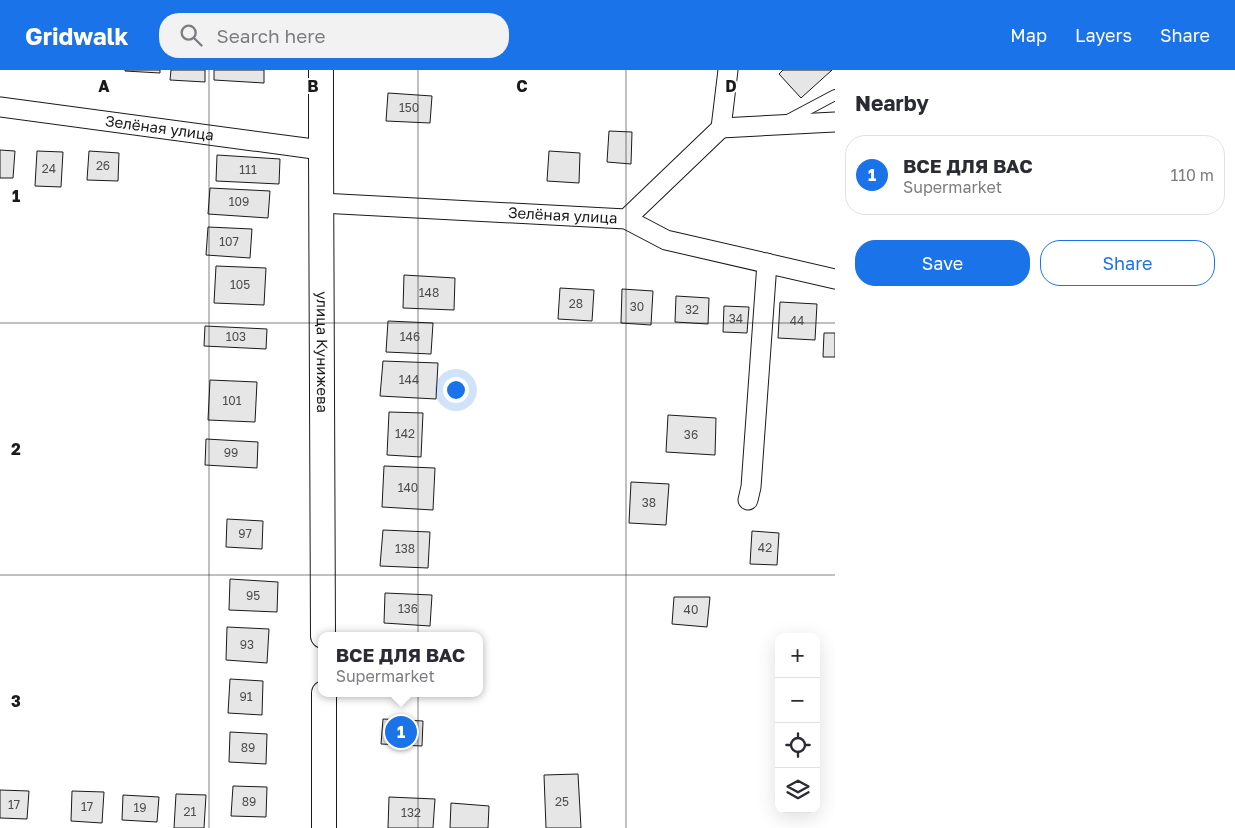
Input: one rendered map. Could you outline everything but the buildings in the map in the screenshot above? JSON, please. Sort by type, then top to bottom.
[{"type":"street","name":"улица Кунижева","points":[[321,70],[323,632]]},
{"type":"street","points":[[728,70],[721,128],[835,122]]},
{"type":"street","name":"Зелёная улица","points":[[0,107],[321,150]]},
{"type":"street","name":"Зелёная улица","points":[[626,219],[721,128]]},
{"type":"street","name":"Зелёная улица","points":[[321,203],[626,219],[666,240],[835,279]]},
{"type":"street","points":[[748,500],[751,487],[767,263]]},
{"type":"street","points":[[324,697],[324,828]]},
{"type":"lane","points":[[778,125],[835,95]]},
{"type":"place","name":"ВСЕ ДЛЯ ВАС","points":[[401,732]]}]
